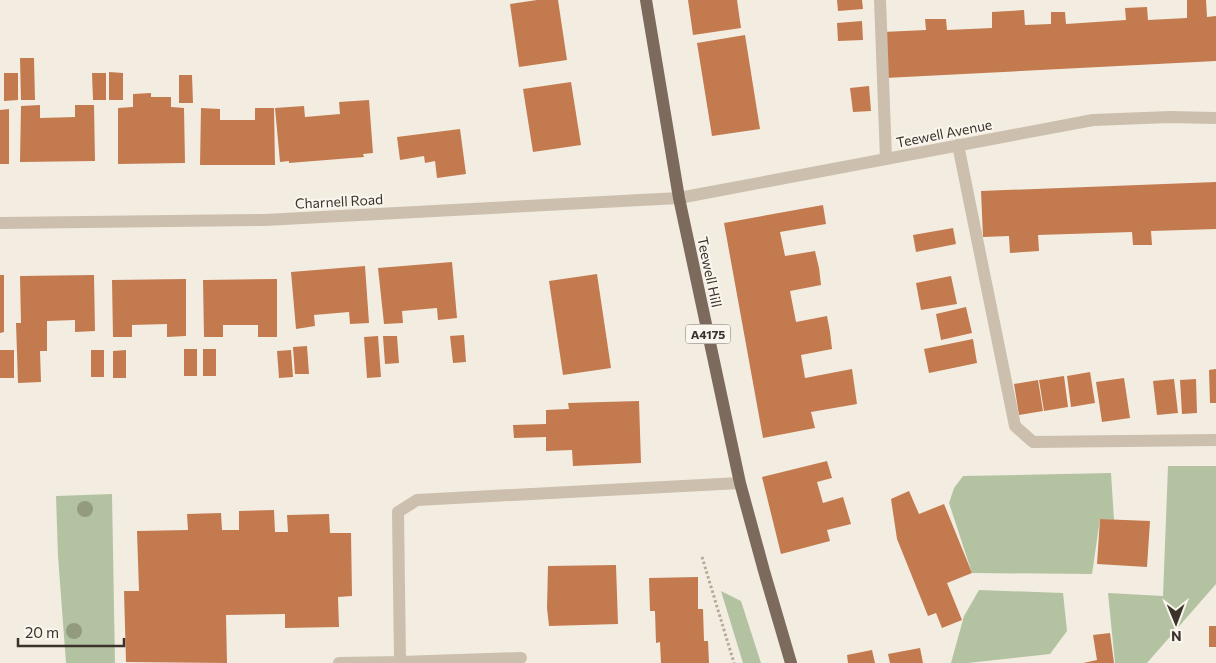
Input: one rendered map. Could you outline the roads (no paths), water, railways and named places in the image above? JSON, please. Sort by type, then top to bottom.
[{"type":"main road","name":"Teewell Hill","points":[[646,0],[679,198],[740,483],[791,663]]},
{"type":"street","points":[[880,0],[886,159]]},
{"type":"street","name":"Teewell Avenue","points":[[679,198],[1093,120],[1170,117],[1216,118]]},
{"type":"street","points":[[958,145],[1015,426],[1033,442],[1216,440]]},
{"type":"street","name":"Charnell Road","points":[[0,223],[265,220],[679,198]]},
{"type":"street","points":[[400,662],[398,512],[417,500],[740,483]]},
{"type":"street","points":[[339,663],[521,658]]}]
